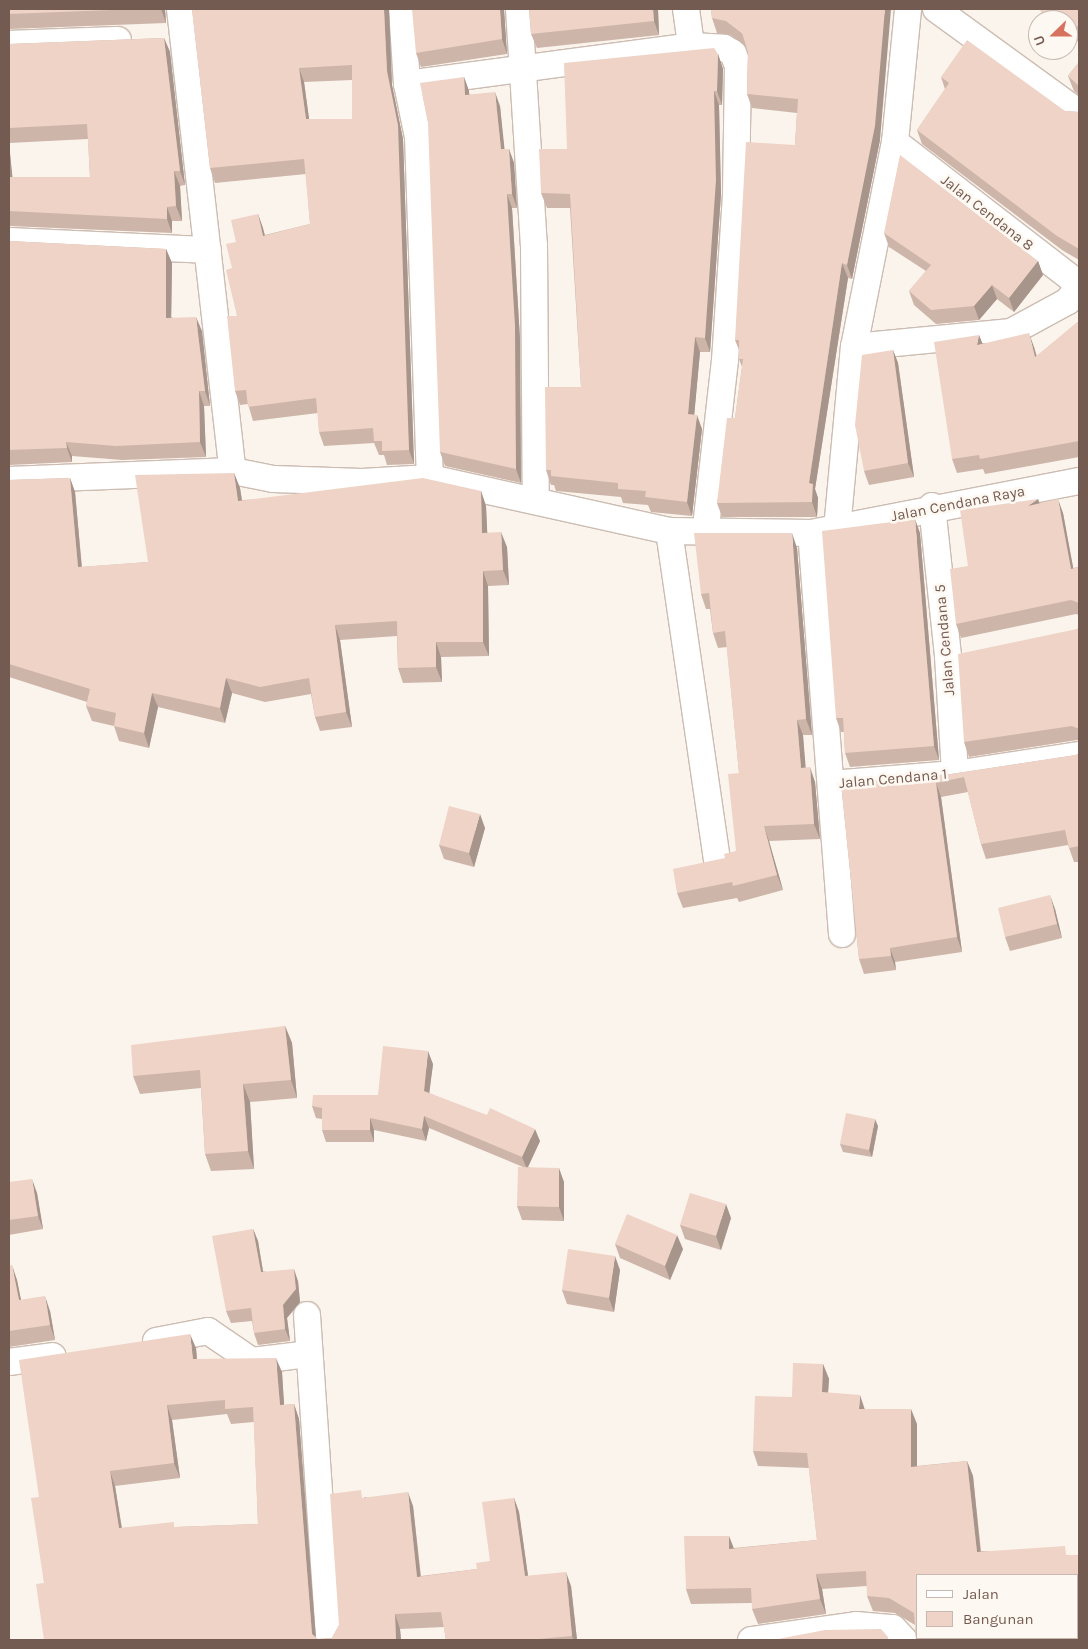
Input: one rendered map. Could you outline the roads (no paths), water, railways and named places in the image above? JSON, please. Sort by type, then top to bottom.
[{"type":"street","points":[[180,9],[162,38],[208,250],[233,471]]},
{"type":"street","points":[[402,9],[407,84],[418,137],[430,478]]},
{"type":"street","points":[[519,9],[526,70],[538,350],[536,501]]},
{"type":"street","points":[[686,9],[691,46]]},
{"type":"street","points":[[837,530],[854,347],[895,142],[908,9]]},
{"type":"street","points":[[936,9],[1079,112]]},
{"type":"street","points":[[9,44],[162,38]]},
{"type":"street","points":[[407,84],[526,70],[691,46],[724,48],[733,53],[738,66],[732,278],[705,535]]},
{"type":"street","name":"Jalan Cendana 8","points":[[895,142],[1076,295]]},
{"type":"street","points":[[9,241],[208,250]]},
{"type":"street","points":[[854,347],[1011,332],[1076,295]]},
{"type":"street","name":"Jalan Cendana Raya","points":[[9,480],[233,471],[312,480],[430,478],[669,531],[705,535],[811,533],[837,530],[932,506],[1079,481]]},
{"type":"street","name":"Jalan Cendana 5","points":[[932,506],[948,656],[955,774]]},
{"type":"street","points":[[669,531],[717,860]]},
{"type":"street","points":[[811,533],[842,934]]},
{"type":"street","points":[[948,656],[976,650]]},
{"type":"street","name":"Jalan Cendana 1","points":[[831,784],[955,774],[1079,754]]},
{"type":"street","points":[[307,1315],[308,1354],[329,1640]]},
{"type":"street","points":[[129,1346],[208,1331],[252,1361],[308,1354]]},
{"type":"street","points":[[9,1362],[83,1352]]},
{"type":"street","points":[[751,1640],[856,1625],[893,1628],[904,1640]]}]
